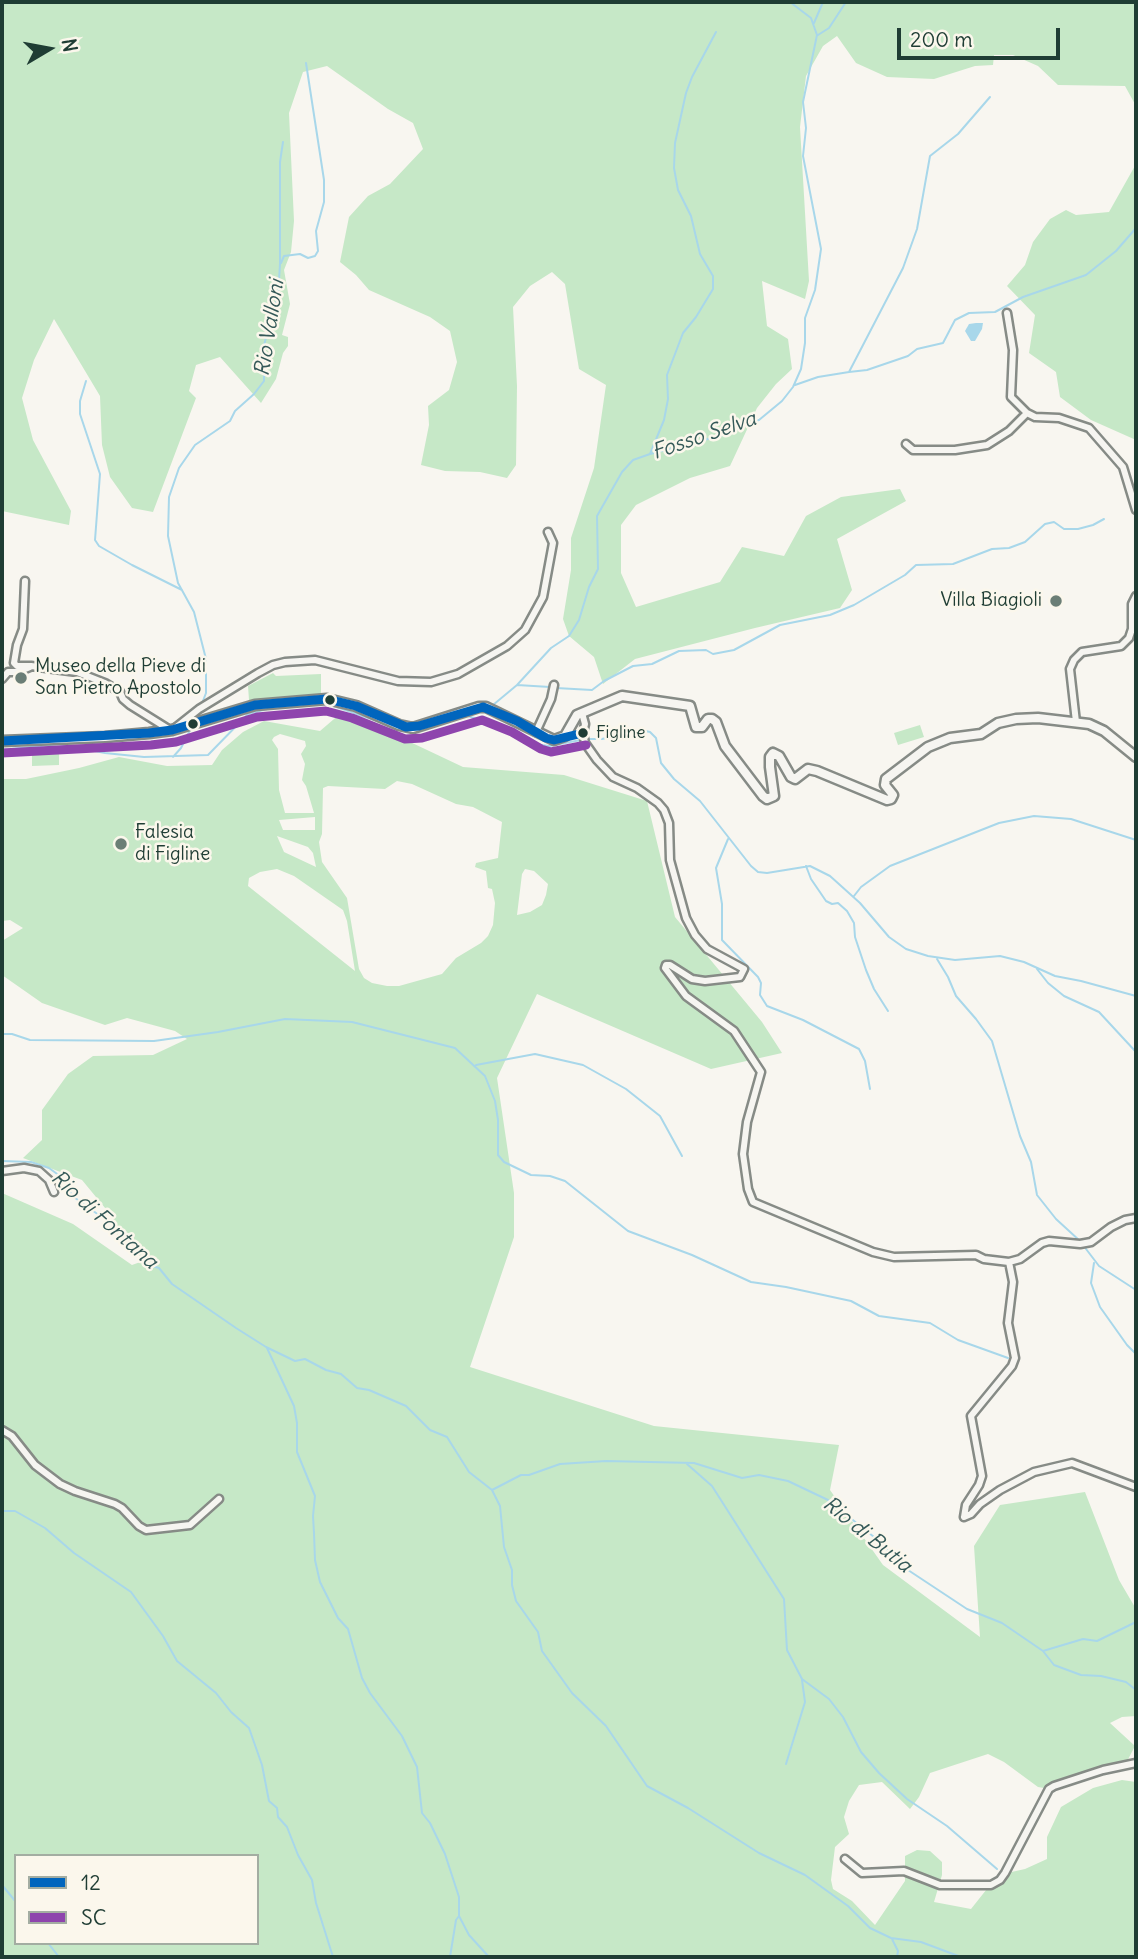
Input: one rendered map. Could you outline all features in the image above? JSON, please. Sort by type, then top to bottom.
[{"type":"street","points":[[1007,313],[1013,350],[1011,397],[1035,417],[1068,420],[1089,428],[1123,467],[1136,510]]},
{"type":"street","points":[[906,444],[913,450],[954,450],[987,445],[1009,431],[1027,413]]},
{"type":"street","points":[[171,730],[202,707],[273,665],[302,660],[342,666],[398,681],[431,682],[458,674],[507,646],[526,630],[543,597],[553,543],[548,532]]},
{"type":"street","points":[[25,581],[23,629],[14,663],[18,666],[77,672],[105,683],[120,692],[130,705],[171,730]]},
{"type":"street","points":[[1076,722],[1070,669],[1074,660],[1082,652],[1121,646],[1129,639],[1134,630],[1132,604],[1136,596]]},
{"type":"street","points":[[2,679],[8,672],[18,672],[31,666]]},
{"type":"street","points":[[536,732],[553,692]]},
{"type":"street","points":[[565,736],[576,716],[622,696],[690,706],[696,727],[702,727],[708,719],[716,722],[725,746],[767,799],[774,796],[770,767],[773,753],[779,756],[794,779],[808,769],[817,771],[887,800],[893,795],[885,785],[886,779],[939,741],[981,734],[1007,720],[1038,718],[1097,727],[1136,757]]},
{"type":"street","points":[[2,741],[105,737],[171,730],[255,705],[327,699],[355,706],[399,725],[413,728],[486,707],[554,740],[565,736],[583,737]]},
{"type":"street","points":[[582,713],[585,724],[583,737],[613,777],[637,788],[658,803],[663,810],[669,823],[670,860],[686,918],[695,936],[707,949],[744,969],[740,977],[705,981],[692,979],[670,965],[665,968],[686,996],[734,1031],[761,1072],[747,1122],[743,1154],[748,1189],[753,1202],[873,1252],[894,1257],[976,1255],[984,1259],[1009,1262],[1020,1259],[1049,1241],[1087,1244],[1125,1220],[1136,1218]]},
{"type":"street","points":[[2,1171],[24,1168],[39,1171],[49,1180],[54,1192]]},
{"type":"street","points":[[1009,1262],[1013,1282],[1008,1323],[1015,1358],[1012,1366],[971,1416],[982,1476],[964,1517],[1000,1490],[1034,1472],[1072,1463],[1136,1487]]},
{"type":"street","points":[[2,1430],[12,1436],[35,1465],[60,1484],[75,1492],[115,1504],[146,1530],[190,1525],[219,1499]]},
{"type":"street","points":[[845,1859],[862,1873],[904,1871],[940,1885],[990,1885],[1000,1880],[1005,1873],[1049,1789],[1103,1770],[1136,1763]]},
{"type":"green space","points":[[2,2],[1136,2],[1136,106],[1125,86],[1058,85],[1038,66],[1013,55],[994,55],[993,65],[975,66],[934,79],[887,77],[856,63],[837,36],[823,46],[806,76],[800,127],[809,281],[805,299],[762,281],[767,326],[788,339],[792,369],[757,408],[730,466],[690,478],[636,505],[621,525],[621,573],[636,607],[720,582],[742,547],[784,556],[806,516],[841,497],[900,489],[906,501],[837,539],[852,590],[840,608],[635,659],[603,684],[594,657],[569,636],[563,619],[571,570],[571,538],[594,468],[606,385],[579,369],[565,284],[552,272],[530,286],[513,307],[517,386],[516,465],[507,478],[480,472],[445,471],[421,465],[429,425],[428,406],[449,390],[457,362],[450,331],[430,317],[369,290],[340,262],[349,217],[368,196],[390,184],[423,149],[413,123],[388,109],[327,66],[303,72],[289,113],[294,221],[291,252],[284,270],[290,304],[282,335],[288,337],[288,346],[283,353],[276,379],[261,403],[220,357],[196,365],[189,391],[196,398],[153,512],[132,508],[110,477],[102,445],[100,396],[54,319],[34,360],[22,398],[33,440],[71,511],[69,525],[2,511]]},
{"type":"green space","points":[[1136,164],[1136,440],[1091,420],[1060,397],[1056,372],[1029,353],[1035,315],[1007,286],[1025,265],[1033,242],[1050,219],[1066,210],[1076,215],[1109,212]]},
{"type":"green space","points":[[273,673],[276,676],[321,674],[321,697],[258,702],[257,699],[253,702],[249,700],[248,686]]},
{"type":"green space","points":[[341,713],[463,767],[564,775],[647,801],[675,917],[762,1022],[782,1053],[711,1069],[537,994],[497,1078],[514,1193],[514,1237],[470,1367],[654,1426],[839,1445],[830,1490],[883,1565],[980,1637],[974,1546],[1000,1505],[1085,1492],[1119,1580],[1136,1609],[1136,1716],[1122,1717],[1110,1723],[1135,1746],[1123,1769],[1056,1790],[1038,1787],[1004,1762],[988,1754],[930,1773],[910,1809],[882,1782],[859,1785],[849,1801],[844,1817],[849,1834],[835,1847],[831,1880],[833,1889],[852,1901],[875,1925],[905,1881],[905,1856],[917,1850],[930,1851],[942,1862],[942,1875],[934,1902],[971,1909],[998,1875],[1025,1869],[1047,1859],[1047,1837],[1061,1807],[1093,1788],[1122,1780],[1136,1782],[1136,1957],[2,1957],[2,1193],[73,1224],[132,1265],[143,1261],[133,1246],[118,1238],[110,1214],[82,1180],[23,1158],[42,1140],[42,1110],[68,1074],[93,1056],[153,1055],[187,1039],[175,1031],[127,1018],[105,1025],[42,1003],[2,975],[2,941],[23,928],[10,920],[2,921],[2,779],[26,779],[119,757],[167,766],[212,765],[222,750],[243,732],[264,721],[320,731]],"holes":[[[280,734],[305,741],[306,746],[301,754],[305,764],[302,780],[314,813],[285,813],[279,790],[278,749],[272,740]],[[397,781],[412,784],[456,804],[473,807],[502,822],[498,858],[476,863],[475,867],[486,871],[488,888],[492,889],[495,903],[493,925],[488,936],[456,958],[442,974],[399,986],[372,983],[364,978],[359,969],[347,898],[322,862],[319,842],[322,834],[323,788],[385,789]],[[315,817],[315,830],[283,830],[279,820]],[[277,836],[308,847],[313,853],[316,867],[284,852]],[[277,869],[294,876],[343,910],[355,971],[248,886],[249,878],[260,872]],[[525,869],[534,871],[548,884],[542,905],[517,915]]]},
{"type":"green space","points":[[920,725],[924,737],[898,745],[894,733]]},
{"type":"green space","points":[[59,752],[59,765],[32,766],[32,753]]},
{"type":"water","points":[[983,323],[975,341],[971,341],[965,331],[969,324]]},
{"type":"waterway","name":"Fosso Selva","points":[[493,705],[517,685],[551,648],[569,636],[579,620],[589,587],[598,569],[597,516],[622,472],[633,460],[723,435],[759,420],[782,401],[793,387],[801,369],[805,318],[815,290],[821,249],[803,156],[806,128],[803,102],[817,35],[811,18],[790,2]]},
{"type":"waterway","points":[[814,23],[823,2]]},
{"type":"waterway","points":[[818,35],[829,28],[846,2]]},
{"type":"waterway","points":[[650,454],[664,420],[668,399],[667,375],[683,333],[713,289],[713,276],[700,254],[691,216],[678,190],[674,168],[675,143],[686,93],[716,32]]},
{"type":"waterway","points":[[281,263],[284,256],[300,254],[308,258],[315,256],[318,251],[316,231],[324,202],[324,180],[306,63]]},
{"type":"waterway","name":"Fosso Selva","points":[[795,385],[818,377],[849,372],[903,268],[917,229],[930,156],[958,134],[990,97]]},
{"type":"waterway","name":"Rio Valloni","points":[[201,706],[206,693],[206,659],[194,612],[178,583],[168,536],[169,497],[179,468],[195,445],[230,421],[235,411],[264,381],[264,345],[278,296],[280,162],[283,142]]},
{"type":"waterway","name":"Fosso Selva","points":[[849,372],[867,370],[908,356],[917,349],[943,343],[955,320],[969,313],[995,312],[1023,297],[1086,275],[1116,251],[1136,228]]},
{"type":"waterway","points":[[86,381],[80,401],[80,414],[100,474],[95,540],[99,546],[132,565],[182,590]]},
{"type":"waterway","points":[[556,688],[592,690],[633,666],[652,664],[679,651],[706,650],[713,654],[734,650],[780,625],[830,615],[854,605],[905,575],[916,565],[953,564],[992,549],[1009,548],[1025,542],[1045,524],[1054,522],[1064,529],[1078,529],[1104,519]]},
{"type":"waterway","points":[[1136,614],[1136,619]]},
{"type":"waterway","points":[[517,685],[550,687]]},
{"type":"waterway","points":[[325,703],[406,731]]},
{"type":"waterway","points":[[2,750],[59,744],[144,757],[208,755],[248,714],[271,708]]},
{"type":"waterway","name":"Fosso Selva","points":[[467,715],[482,711]]},
{"type":"waterway","points":[[465,715],[523,735],[535,744],[549,746],[581,740]]},
{"type":"waterway","name":"Rio Valloni","points":[[173,757],[181,748],[192,726]]},
{"type":"waterway","points":[[415,731],[430,727]]},
{"type":"waterway","points":[[587,739],[602,739],[641,730],[650,732],[656,738],[661,763],[674,779],[700,801],[758,872],[810,866],[830,876],[860,903],[889,937],[906,949],[955,960],[1000,956],[1024,962],[1055,976],[1136,996]]},
{"type":"waterway","points":[[854,896],[861,887],[890,866],[999,823],[1034,816],[1071,819],[1136,840]]},
{"type":"waterway","points":[[728,839],[716,868],[722,904],[722,940],[758,977],[761,983],[760,995],[767,1006],[803,1020],[859,1049],[865,1061],[870,1089]]},
{"type":"waterway","points":[[806,866],[811,879],[826,901],[838,903],[854,923],[855,937],[866,970],[888,1011]]},
{"type":"waterway","points":[[937,959],[956,996],[992,1041],[1020,1136],[1031,1162],[1037,1195],[1056,1219],[1080,1241]]},
{"type":"waterway","points":[[1037,969],[1048,983],[1064,996],[1099,1012],[1136,1052]]},
{"type":"waterway","points":[[2,1034],[30,1040],[154,1041],[285,1019],[352,1022],[455,1048],[485,1076],[495,1101],[498,1155],[504,1162],[531,1175],[550,1176],[565,1181],[628,1231],[692,1255],[751,1282],[851,1301],[879,1316],[930,1323],[958,1340],[1008,1358]]},
{"type":"waterway","points":[[476,1065],[535,1054],[583,1065],[626,1089],[660,1116],[682,1156]]},
{"type":"waterway","name":"Rio di Fontana","points":[[2,1161],[31,1162],[49,1168],[68,1182],[71,1195],[128,1236],[152,1266],[159,1268],[172,1284],[266,1347],[295,1361],[305,1359],[341,1374],[357,1388],[369,1390],[406,1406],[430,1430],[447,1437],[469,1472],[492,1490],[500,1506],[504,1547],[512,1570],[516,1601],[538,1632],[542,1651],[572,1693],[606,1726],[647,1786],[688,1808],[759,1853],[805,1875],[848,1906],[870,1928],[891,1938],[921,1942],[961,1957]]},
{"type":"waterway","points":[[1083,1245],[1099,1266],[1136,1290]]},
{"type":"waterway","points":[[1094,1263],[1091,1283],[1100,1307],[1136,1354]]},
{"type":"waterway","points":[[267,1348],[294,1406],[297,1452],[315,1496],[315,1560],[320,1582],[338,1618],[348,1629],[362,1678],[402,1736],[417,1767],[422,1813],[445,1854],[459,1897],[459,1916],[450,1957]]},
{"type":"waterway","name":"Rio di Butia","points":[[492,1490],[521,1475],[529,1475],[560,1464],[606,1461],[694,1463],[742,1478],[759,1475],[788,1481],[828,1500],[874,1537],[908,1570],[967,1609],[1002,1623],[1043,1651],[1054,1665],[1081,1675],[1126,1682],[1136,1690]]},
{"type":"waterway","points":[[687,1464],[712,1486],[784,1599],[787,1650],[802,1679],[829,1699],[843,1717],[861,1752],[879,1773],[907,1799],[947,1826],[997,1869]]},
{"type":"waterway","points":[[2,1511],[15,1511],[45,1528],[74,1553],[131,1592],[163,1636],[177,1661],[216,1693],[231,1712],[249,1728],[262,1765],[269,1801],[277,1808],[278,1817],[287,1827],[312,1880],[316,1903],[333,1957]]},
{"type":"waterway","points":[[1043,1651],[1083,1639],[1097,1641],[1136,1622]]},
{"type":"waterway","points":[[786,1764],[805,1702],[802,1680]]},
{"type":"waterway","points":[[2,1885],[14,1900]]},
{"type":"waterway","points":[[459,1916],[469,1935],[489,1957]]},
{"type":"waterway","points":[[892,1939],[898,1951],[897,1957]]},
{"type":"waterway","points":[[50,1945],[59,1957]]},
{"type":"transit line","name":"12","points":[[2,741],[149,733],[172,730],[255,705],[327,699],[356,706],[406,727],[419,726],[483,707],[517,721],[546,738],[554,740],[583,733]]},
{"type":"transit line","name":"SC","points":[[2,753],[176,742],[257,717],[326,711],[405,739],[422,738],[482,720],[551,752],[586,745]]},
{"type":"place","name":"Villa Biagioli","points":[[1056,601]]},
{"type":"place","name":"Museo della Pieve di San Pietro Apostolo","points":[[21,678]]},
{"type":"place","name":"Figline","points":[[583,733]]},
{"type":"place","name":"Falesia di Figline","points":[[121,844]]}]
